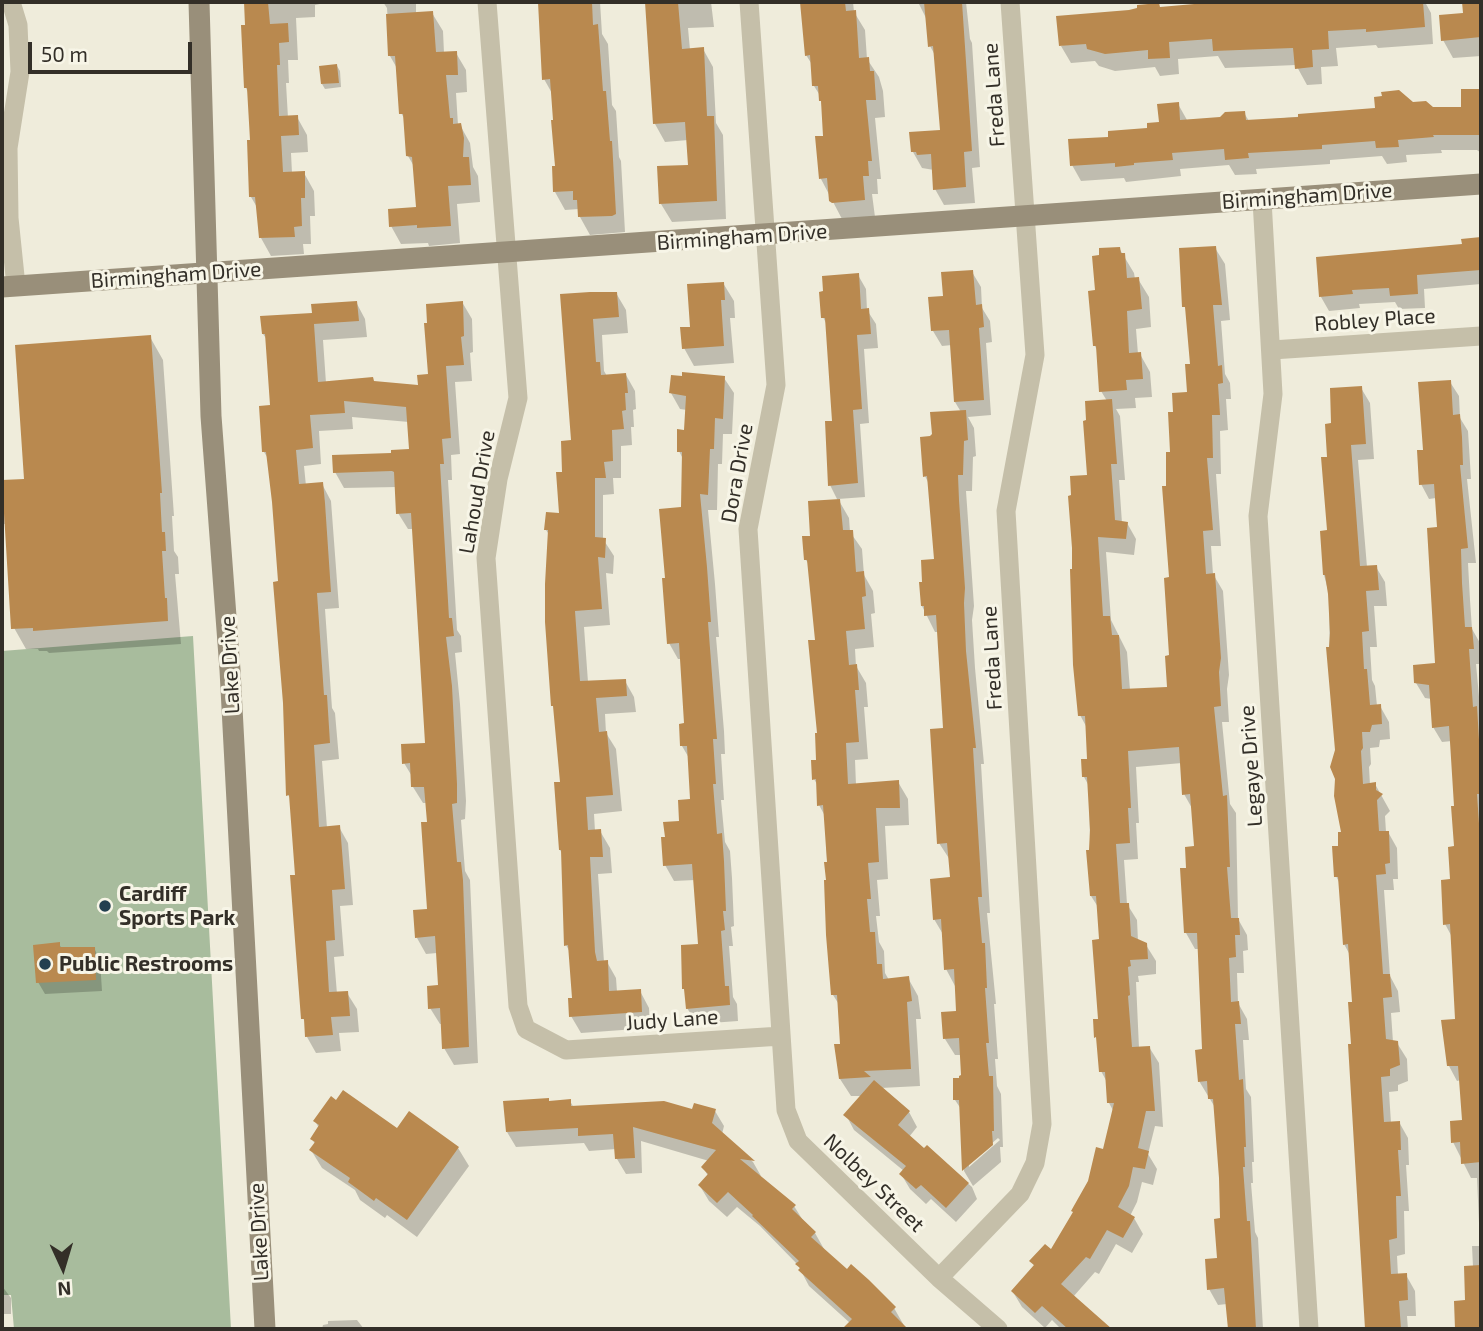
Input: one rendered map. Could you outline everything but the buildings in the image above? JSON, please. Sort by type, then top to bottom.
[{"type":"main road","name":"Lake Drive","points":[[199,2],[211,416],[231,682],[265,1329]]},
{"type":"main road","name":"Birmingham Drive","points":[[9,287],[1481,184]]},
{"type":"street","points":[[9,287],[8,148],[20,72],[18,25],[11,2]]},
{"type":"street","name":"Lahoud Drive","points":[[487,2],[518,398],[498,479],[486,558],[518,1006],[526,1029],[566,1050]]},
{"type":"street","name":"Dora Drive","points":[[749,2],[776,384],[748,529],[781,1036]]},
{"type":"street","name":"Freda Lane","points":[[939,1278],[1020,1194],[1035,1163],[1041,1124],[1006,511],[1035,355],[1010,2]]},
{"type":"street","name":"Legaye Drive","points":[[1262,200],[1273,394],[1258,516],[1309,1329]]},
{"type":"street","name":"Robley Place","points":[[1272,350],[1481,336]]},
{"type":"street","name":"Nolbey Street","points":[[781,1036],[786,1110],[798,1141],[939,1278],[998,1329]]},
{"type":"street","name":"Judy Lane","points":[[566,1050],[781,1036]]},
{"type":"green space","name":"Cardiff Sports Park","points":[[193,636],[231,1329],[14,1329],[11,1295],[2,1295],[2,651]]},
{"type":"place","name":"Cardiff Sports Park","points":[[105,906]]},
{"type":"place","name":"Public Restrooms","points":[[45,964]]}]
